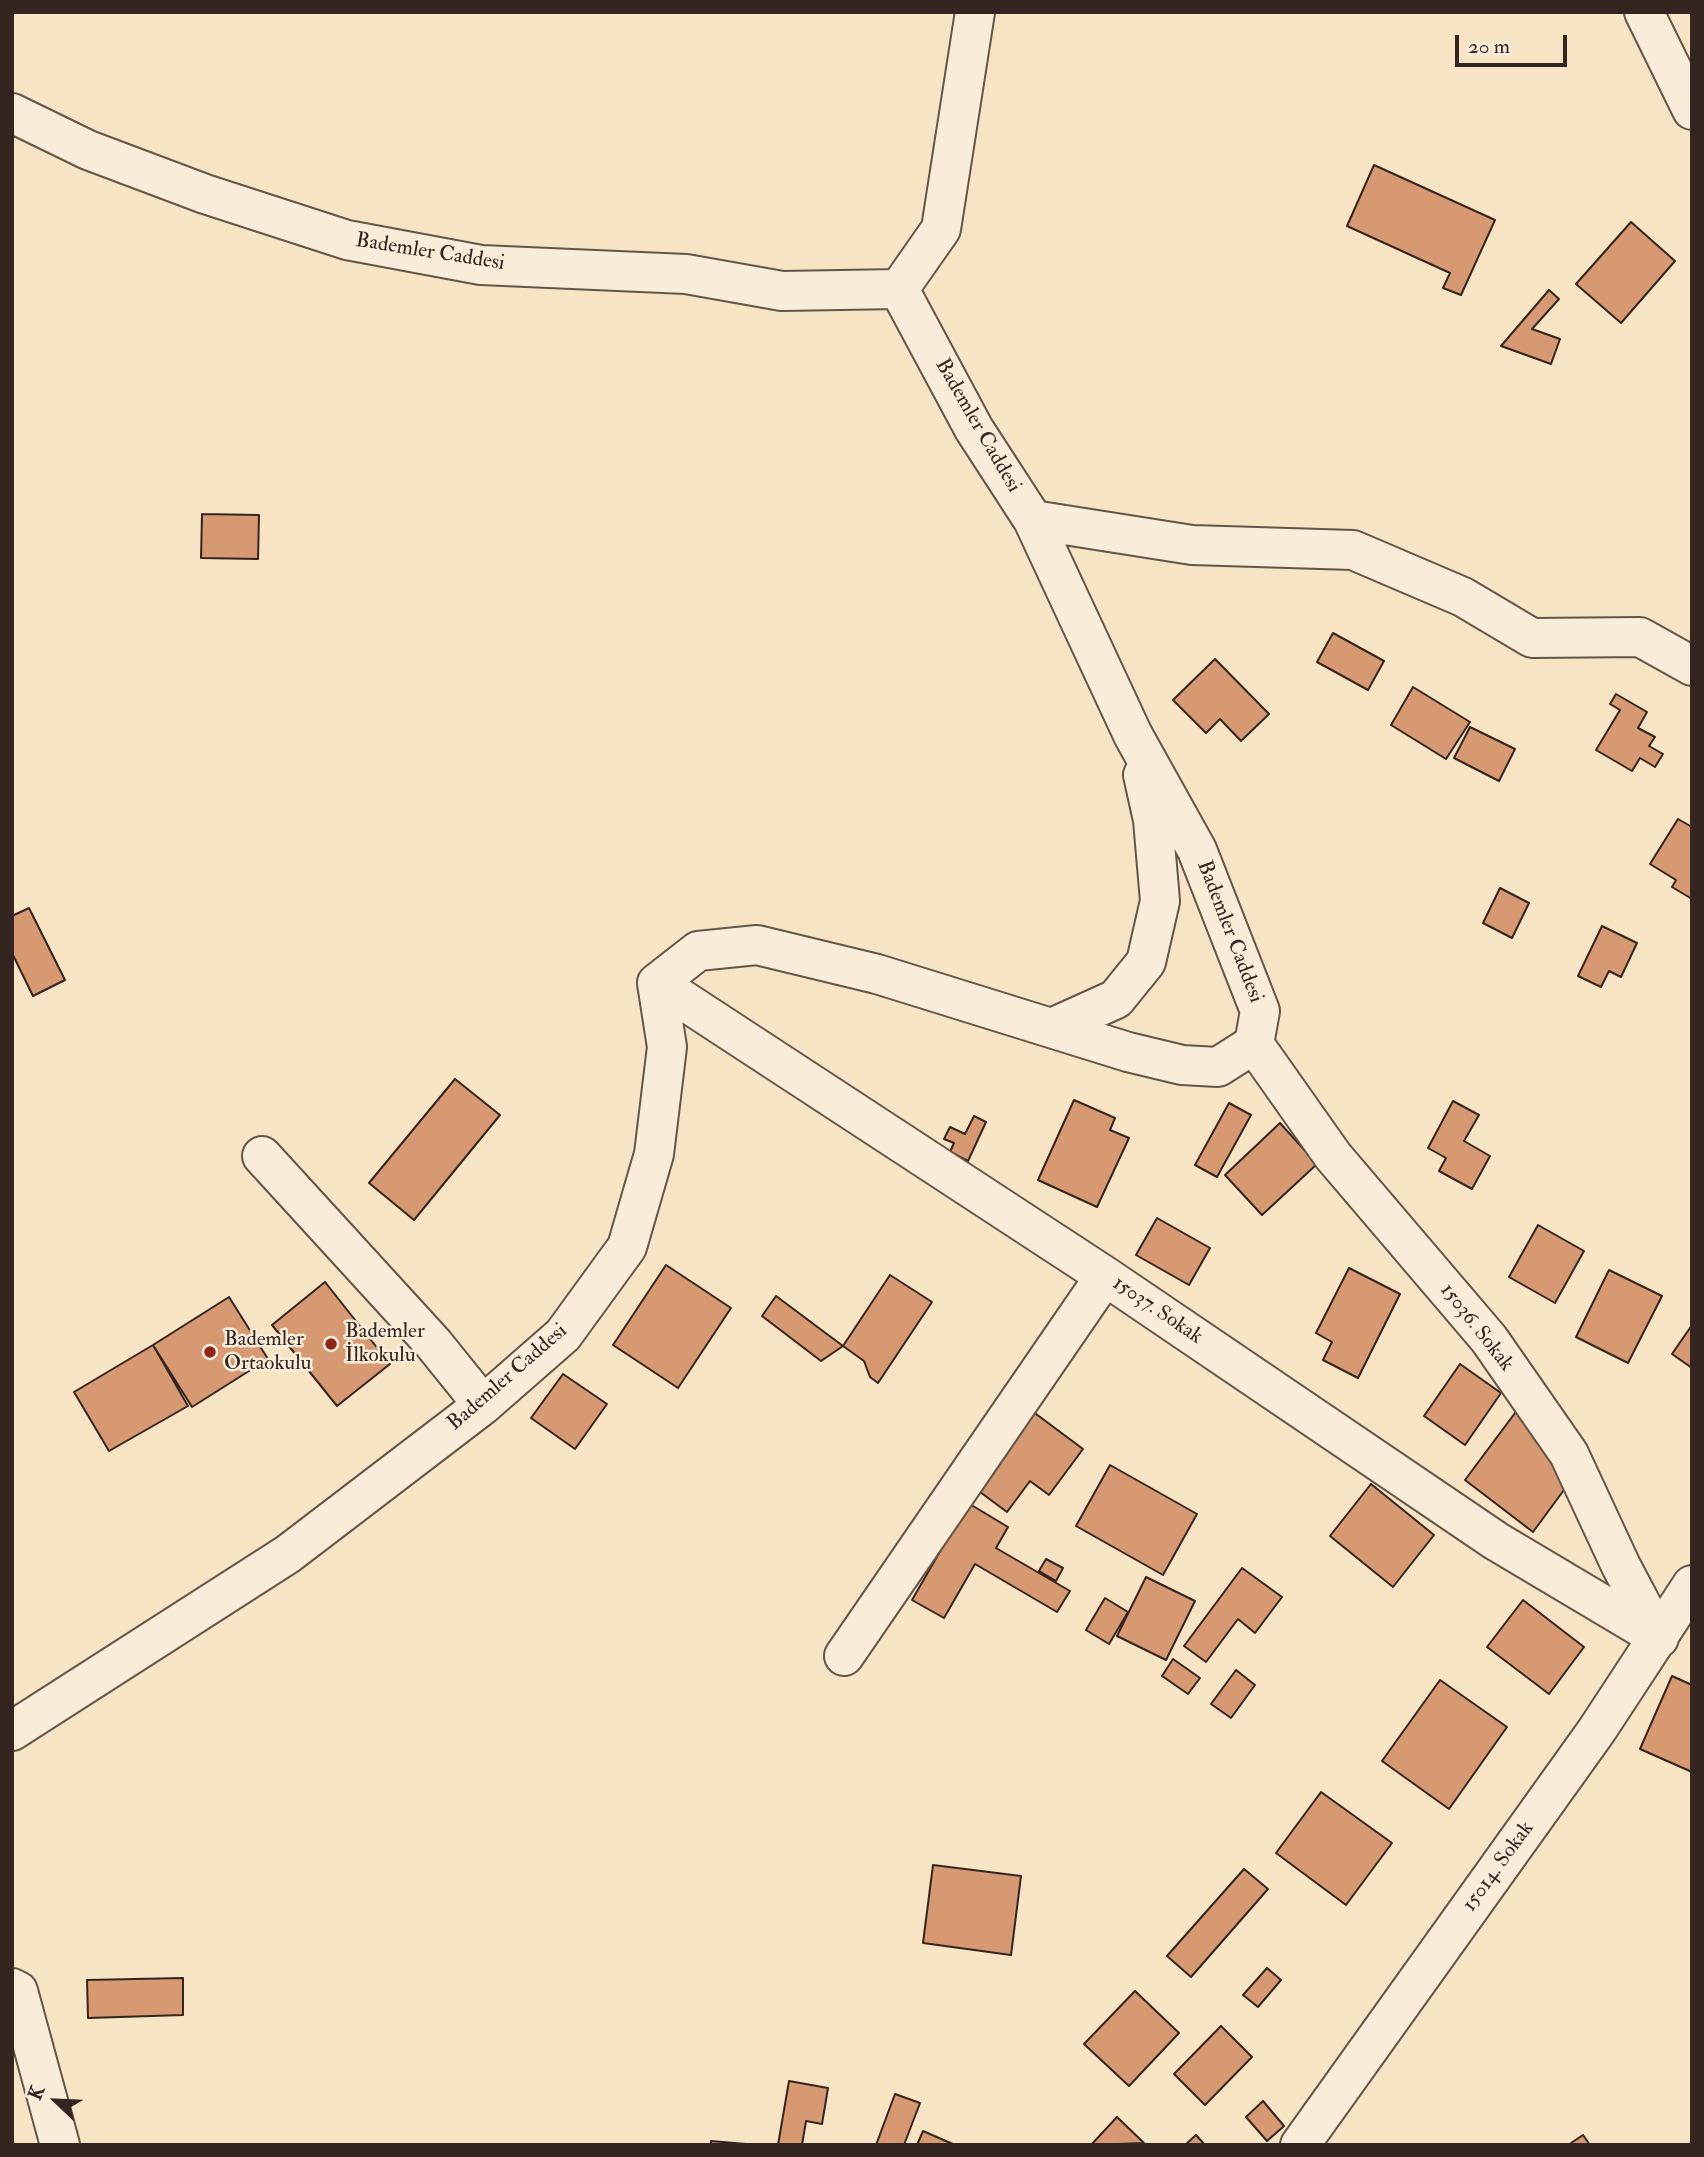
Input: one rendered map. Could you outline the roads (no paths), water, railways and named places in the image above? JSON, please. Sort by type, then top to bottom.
[{"type":"street","points":[[899,289],[941,229],[975,12]]},
{"type":"street","points":[[1644,12],[1692,110]]},
{"type":"street","name":"Bademler Caddesi","points":[[12,113],[88,150],[192,190],[347,240],[481,265],[686,274],[782,291],[899,289],[974,429],[1033,520],[1133,734],[1197,850],[1242,958],[1260,1011],[1254,1044]]},
{"type":"street","points":[[1033,520],[1192,545],[1353,550],[1463,597],[1532,638],[1640,637],[1692,666]]},
{"type":"street","points":[[1054,1027],[1116,999],[1146,962],[1160,901],[1153,820],[1133,734]]},
{"type":"street","points":[[657,984],[698,951],[757,945],[877,974],[1128,1052],[1182,1065],[1219,1067],[1254,1044]]},
{"type":"street","name":"Bademler Caddesi","points":[[12,1731],[288,1554],[483,1405],[563,1335],[627,1247],[654,1154],[667,1047],[657,984]]},
{"type":"street","name":"15037. Sokak","points":[[657,984],[1105,1276],[1496,1541],[1659,1638]]},
{"type":"street","name":"15036. Sokak","points":[[1254,1044],[1333,1156],[1489,1339],[1569,1454],[1621,1566],[1659,1638]]},
{"type":"street","points":[[262,1156],[433,1343],[483,1405]]},
{"type":"street","points":[[844,1656],[1105,1276]]},
{"type":"street","name":"15014. Sokak","points":[[1300,2145],[1659,1638],[1692,1585]]},
{"type":"street","points":[[12,1988],[19,1991],[60,2145]]},
{"type":"place","name":"Bademler İlkokulu","points":[[331,1344]]},
{"type":"place","name":"Bademler Ortaokulu","points":[[210,1352]]}]
